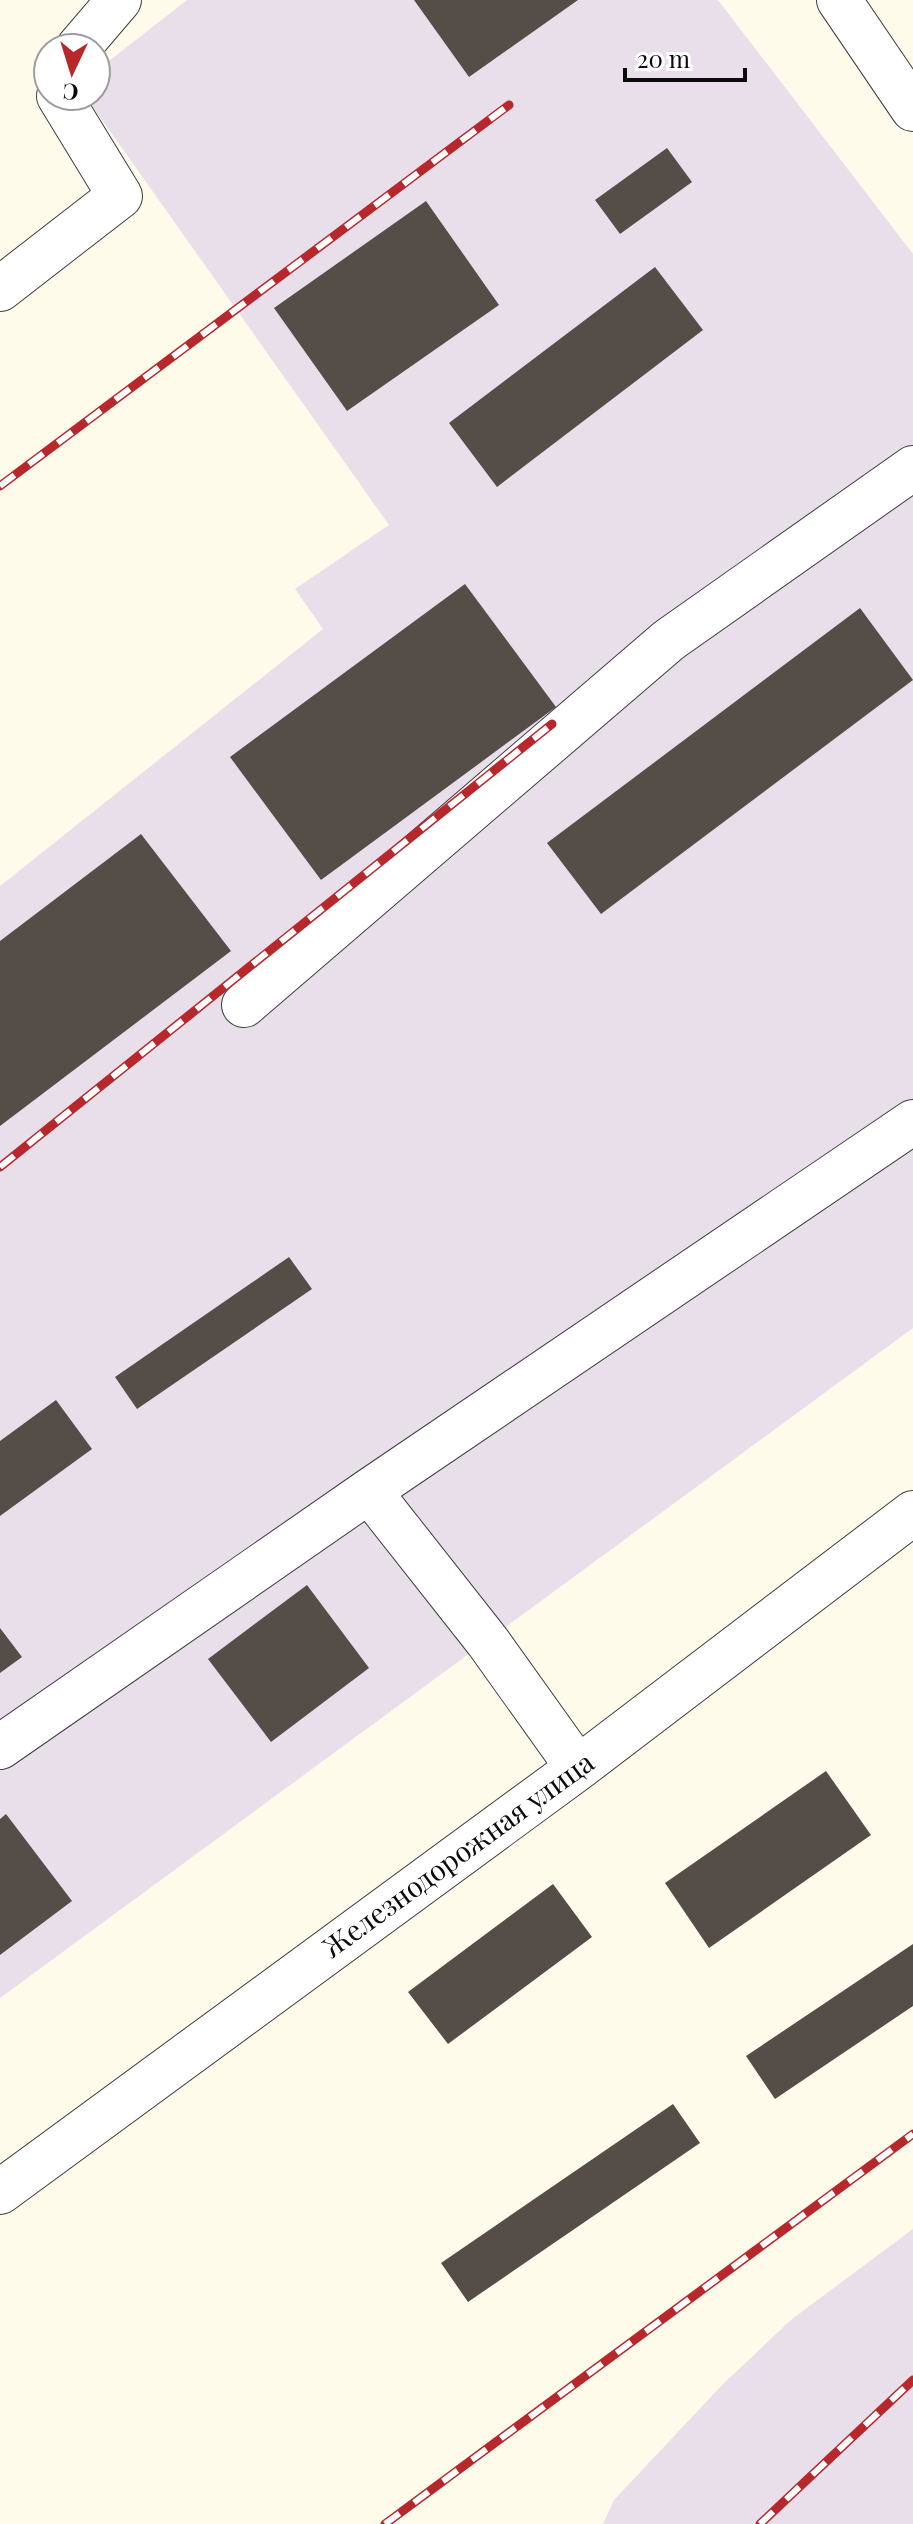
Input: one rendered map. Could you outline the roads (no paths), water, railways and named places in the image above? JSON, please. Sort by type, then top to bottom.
[{"type":"street","points":[[92,32],[119,0]]},
{"type":"street","points":[[839,0],[913,109]]},
{"type":"street","points":[[0,289],[120,196],[69,112]]},
{"type":"street","points":[[244,1005],[669,640],[913,468]]},
{"type":"street","points":[[0,1747],[369,1491],[913,1122]]},
{"type":"street","points":[[369,1491],[488,1642],[578,1768]]},
{"type":"street","name":"Железнодорожная улица","points":[[0,2192],[578,1768],[913,1513]]},
{"type":"railway","points":[[0,486],[509,105]]},
{"type":"railway","points":[[0,1167],[552,724]]},
{"type":"railway","points":[[385,2524],[913,2134]]},
{"type":"railway","points":[[760,2524],[913,2380]]}]
